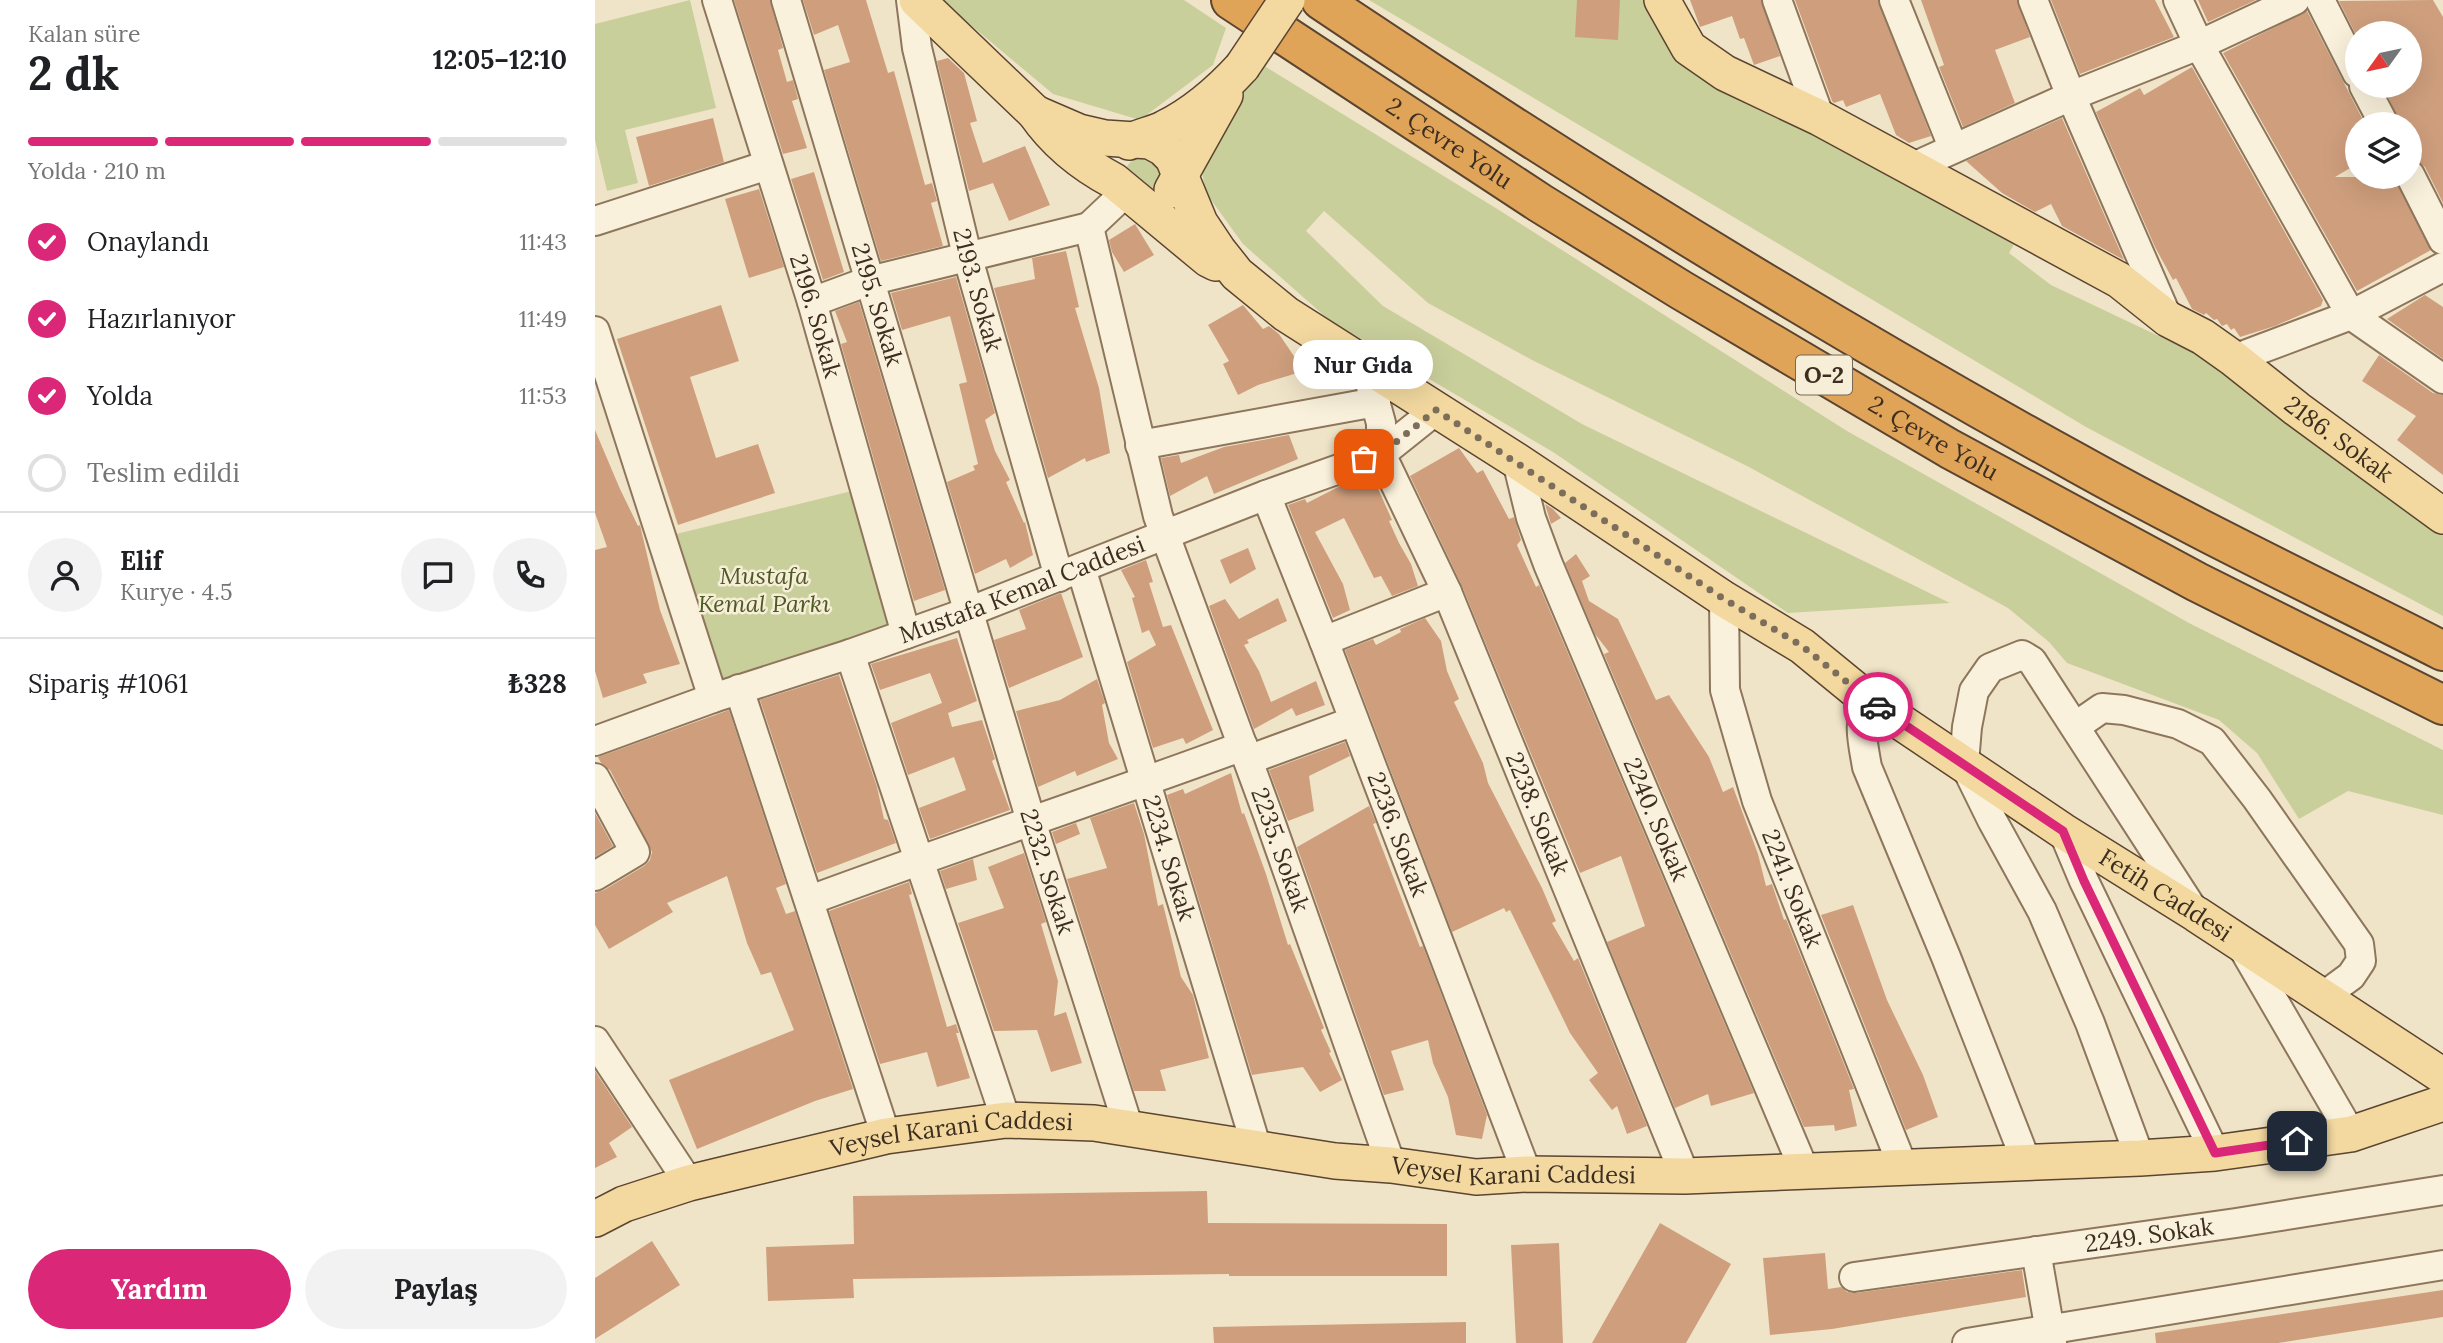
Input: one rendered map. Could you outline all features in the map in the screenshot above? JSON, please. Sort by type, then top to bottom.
[{"type":"highway","name":"2. Çevre Yolu","points":[[1231,0],[1540,203],[1938,442],[2197,582],[2443,705]]},
{"type":"highway","name":"2. Çevre Yolu","points":[[1321,0],[1469,98],[1853,337],[2201,530],[2443,651]]},
{"type":"main road","points":[[917,0],[1035,113],[1068,151],[1129,193],[1208,259],[1237,274]]},
{"type":"main road","points":[[1242,67],[1222,89],[1189,114],[1163,129],[1123,145],[1112,163],[1129,193],[1159,202],[1169,196],[1242,67],[1287,0]]},
{"type":"main road","name":"2186. Sokak","points":[[1662,0],[1689,48],[1725,73],[1819,118],[2119,280],[2168,319],[2203,337],[2234,359],[2297,409],[2443,516]]},
{"type":"main road","points":[[1035,113],[1079,132],[1105,138],[1150,141],[1163,148],[1173,158],[1201,223],[1237,274]]},
{"type":"main road","name":"Fetih Caddesi","points":[[1237,274],[1286,314],[1517,461],[1724,599],[1802,646],[1868,700],[2063,831],[2196,914],[2443,1076]]},
{"type":"main road","name":"Veysel Karani Caddesi","points":[[595,1219],[624,1204],[689,1183],[886,1136],[1006,1120],[1094,1123],[1335,1161],[1391,1165],[1476,1177],[1527,1174],[1685,1176],[2215,1153],[2351,1134],[2443,1103]]},
{"type":"street","name":"2196. Sokak","points":[[717,0],[812,302],[906,634]]},
{"type":"street","name":"2195. Sokak","points":[[786,0],[968,612]]},
{"type":"street","name":"2193. Sokak","points":[[911,0],[917,48],[967,255],[1070,572]]},
{"type":"street","points":[[1777,0],[1819,118]]},
{"type":"street","points":[[1894,0],[1953,147]]},
{"type":"street","points":[[2033,0],[2071,96],[2168,319]]},
{"type":"street","points":[[2178,0],[2199,45],[2351,314],[2443,379]]},
{"type":"street","points":[[1911,168],[2071,96],[2199,45],[2295,0]]},
{"type":"street","points":[[2320,0],[2345,49]]},
{"type":"street","points":[[595,221],[768,165]]},
{"type":"street","points":[[2417,189],[2443,240]]},
{"type":"street","points":[[812,302],[869,281],[1089,227],[1129,193]]},
{"type":"street","name":"2235. Sokak","points":[[1089,227],[1140,445],[1165,535],[1391,1165]]},
{"type":"street","points":[[2234,359],[2351,314],[2443,267]]},
{"type":"street","points":[[595,331],[726,694],[810,900],[886,1136]]},
{"type":"street","points":[[1369,368],[1369,379],[1381,423],[1381,454]]},
{"type":"street","points":[[1140,445],[1376,402]]},
{"type":"street","name":"Mustafa Kemal Caddesi","points":[[597,734],[850,654],[968,612],[1266,495],[1381,454],[1436,410]]},
{"type":"street","name":"2238. Sokak","points":[[1381,454],[1447,592],[1685,1176]]},
{"type":"street","name":"2240. Sokak","points":[[1517,461],[1531,518],[1548,564],[1805,1172]]},
{"type":"street","name":"2236. Sokak","points":[[1266,495],[1527,1174]]},
{"type":"street","name":"2234. Sokak","points":[[1070,572],[1145,782],[1257,1149]]},
{"type":"street","points":[[1324,642],[1447,592]]},
{"type":"street","name":"2241. Sokak","points":[[1724,599],[1725,690],[1757,801],[1903,1167]]},
{"type":"street","name":"2232. Sokak","points":[[968,612],[1129,1129]]},
{"type":"street","points":[[850,654],[1006,1120]]},
{"type":"street","points":[[2140,1158],[2090,1023],[2042,911],[1991,820],[1964,763],[1974,691],[1990,668],[2022,655],[2032,661],[2196,914]]},
{"type":"street","points":[[1868,700],[1862,713],[1861,733],[1867,767],[1946,957],[2026,1161]]},
{"type":"street","points":[[2076,726],[2102,708],[2125,710],[2178,724],[2212,741],[2257,799],[2360,944],[2361,961],[2351,976],[2321,998]]},
{"type":"street","points":[[810,900],[1145,782],[1354,721]]},
{"type":"street","points":[[595,778],[635,852],[595,876]]},
{"type":"street","points":[[2063,831],[2084,881],[2215,1153]]},
{"type":"street","points":[[2240,943],[2351,1134]]},
{"type":"street","points":[[596,1045],[689,1183]]},
{"type":"street","name":"2249. Sokak","points":[[1854,1277],[2236,1223],[2443,1190]]},
{"type":"street","points":[[2036,1251],[2051,1336]]},
{"type":"street","points":[[1967,1343],[2051,1336],[2443,1265]]},
{"type":"green space","points":[[690,0],[716,108],[625,130],[638,183],[607,191],[595,140],[595,24]]},
{"type":"green space","points":[[941,0],[1184,0],[1226,28],[1213,65],[1140,120],[1053,94]]},
{"type":"green space","points":[[1369,0],[1647,0],[1680,63],[1782,113],[2016,241],[2009,253],[2051,285],[2222,366],[2443,528],[2443,616],[2086,427]]},
{"type":"green space","points":[[1261,64],[1499,210],[1847,431],[2189,623],[2443,750],[2443,815],[2348,791],[2299,819],[2257,753],[2219,720],[2067,663],[2049,642],[2008,608],[1749,467],[1532,360],[1428,303],[1324,211],[1306,231],[1383,306],[1582,424],[1950,603],[1788,613],[1553,452],[1329,320],[1243,244],[1206,193],[1199,157]]},
{"type":"green space","points":[[1140,158],[1161,168],[1161,184],[1147,191],[1124,176],[1129,164]]},
{"type":"green space","name":"Mustafa Kemal Parkı","points":[[856,490],[896,629],[714,682],[668,536]]},
{"type":"building","points":[[734,0],[770,0],[783,48],[778,50],[787,82],[793,80],[798,99],[792,101],[807,148],[783,154]]},
{"type":"building","points":[[803,0],[866,0],[888,73],[894,71],[925,185],[932,183],[937,201],[931,203],[943,246],[881,261],[824,70],[850,62],[838,25],[814,35]]},
{"type":"building","points":[[1577,0],[1620,0],[1618,40],[1575,37]]},
{"type":"building","points":[[1690,0],[1761,0],[1780,56],[1754,65],[1744,38],[1740,39],[1732,16],[1700,27]]},
{"type":"building","points":[[1795,0],[1878,0],[1931,136],[1909,143],[1896,135],[1880,94],[1846,107],[1843,100],[1834,103],[1832,101]]},
{"type":"building","points":[[1921,0],[2017,0],[2030,37],[1995,50],[2015,103],[1963,127],[1939,67],[1944,65]]},
{"type":"building","points":[[2051,0],[2155,0],[2174,37],[2080,74]]},
{"type":"building","points":[[2198,0],[2256,0],[2208,22]]},
{"type":"building","points":[[2433,0],[2443,17],[2443,203],[2422,165],[2422,112],[2395,112],[2389,98],[2422,98],[2422,21],[2349,21],[2339,1]]},
{"type":"building","points":[[2307,11],[2345,85],[2345,98],[2352,98],[2359,112],[2345,112],[2345,171],[2335,177],[2345,177],[2345,189],[2400,189],[2431,250],[2357,291],[2223,53]]},
{"type":"building","points":[[948,58],[964,73],[977,121],[970,123],[983,163],[1025,146],[1050,205],[1009,221],[993,183],[969,191],[937,61]]},
{"type":"building","points":[[2192,67],[2323,300],[2321,306],[2275,326],[2240,337],[2234,328],[2231,330],[2227,324],[2222,326],[2217,319],[2192,309],[2176,278],[2173,280],[2155,247],[2096,112],[2140,88],[2144,95]]},
{"type":"building","points":[[713,118],[724,162],[649,186],[636,137]]},
{"type":"building","points":[[2062,118],[2124,260],[2062,226],[2051,204],[2035,212],[2002,193],[1966,161]]},
{"type":"building","points":[[814,172],[844,272],[823,280],[791,179]]},
{"type":"building","points":[[759,189],[784,267],[749,278],[725,199]]},
{"type":"building","points":[[1135,224],[1154,255],[1124,272],[1112,252],[1109,240]]},
{"type":"building","points":[[1066,251],[1079,307],[1075,308],[1099,388],[1110,453],[1086,462],[1085,458],[1048,478],[994,288],[1035,279],[1032,258]]},
{"type":"building","points":[[956,277],[995,413],[985,420],[995,451],[1010,480],[1006,482],[1025,522],[1033,555],[1010,568],[1006,559],[975,574],[947,482],[975,470],[973,466],[978,464],[959,384],[967,382],[950,316],[902,330],[891,293]]},
{"type":"building","points":[[2425,295],[2443,307],[2443,359],[2387,319]]},
{"type":"building","points":[[859,302],[945,590],[914,601],[841,344],[847,342],[835,311]]},
{"type":"building","points":[[721,305],[739,361],[690,377],[716,458],[758,444],[775,493],[678,525],[617,339]]},
{"type":"building","points":[[1243,305],[1263,329],[1269,326],[1279,334],[1304,371],[1258,385],[1238,395],[1223,364],[1229,361],[1208,325]]},
{"type":"building","points":[[2379,355],[2433,393],[2443,395],[2443,475],[2397,440],[2416,416],[2362,381]]},
{"type":"building","points":[[595,430],[620,489],[638,526],[640,525],[660,610],[680,664],[643,674],[647,683],[603,698],[595,671],[595,550],[607,547],[595,513]]},
{"type":"building","points":[[1289,435],[1298,459],[1214,494],[1207,476],[1170,496],[1161,458],[1179,455],[1181,463],[1224,447]]},
{"type":"building","points":[[1459,448],[1477,473],[1483,470],[1509,519],[1514,517],[1521,540],[1517,545],[1536,587],[1539,585],[1754,1093],[1711,1106],[1708,1094],[1675,1108],[1607,942],[1645,926],[1621,856],[1580,873],[1462,586],[1410,476]]},
{"type":"building","points":[[1372,475],[1418,586],[1392,596],[1381,576],[1374,578],[1344,518],[1315,532],[1343,584],[1350,610],[1333,618],[1288,505],[1305,499],[1307,503],[1342,485]]},
{"type":"building","points":[[1545,504],[1553,509],[1561,518],[1551,524]]},
{"type":"building","points":[[1248,548],[1256,569],[1230,584],[1220,560]]},
{"type":"building","points":[[1576,554],[1590,576],[1582,581],[1589,601],[1618,619],[1656,700],[1669,695],[1709,757],[1723,792],[1733,787],[1758,854],[1766,886],[1772,884],[1784,920],[1786,919],[1854,1089],[1849,1090],[1857,1126],[1835,1131],[1834,1125],[1804,1127],[1604,654],[1609,652],[1595,634],[1565,563]]},
{"type":"building","points":[[1146,560],[1153,582],[1149,583],[1163,627],[1171,625],[1213,730],[1186,744],[1183,738],[1153,748],[1127,662],[1156,645],[1149,630],[1142,633],[1132,598],[1135,597],[1121,570]]},
{"type":"building","points":[[1061,593],[1083,657],[1009,688],[994,640],[1026,629],[1019,610]]},
{"type":"building","points":[[1278,598],[1287,621],[1247,640],[1249,643],[1244,645],[1259,671],[1271,702],[1316,681],[1325,705],[1296,716],[1292,708],[1254,729],[1209,606],[1225,599],[1239,619]]},
{"type":"building","points":[[1425,618],[1441,641],[1447,671],[1459,699],[1454,702],[1483,763],[1488,783],[1542,888],[1556,921],[1552,923],[1574,961],[1578,958],[1647,1126],[1627,1134],[1617,1106],[1612,1110],[1589,1080],[1598,1073],[1570,1033],[1510,910],[1506,912],[1504,908],[1452,932],[1345,650],[1373,639],[1376,645],[1401,632],[1400,629]]},
{"type":"building","points":[[957,638],[977,701],[948,713],[952,727],[982,720],[995,759],[992,761],[1010,810],[930,839],[919,808],[966,790],[954,757],[908,775],[891,723],[942,703],[930,673],[880,690],[871,664]]},
{"type":"building","points":[[839,675],[877,787],[884,819],[888,820],[896,843],[817,873],[760,700]]},
{"type":"building","points":[[1097,679],[1105,703],[1102,705],[1109,743],[1118,759],[1077,776],[1075,771],[1038,787],[1016,711],[1060,700]]},
{"type":"building","points":[[729,710],[786,884],[776,888],[786,914],[795,911],[853,1089],[815,1101],[697,1149],[669,1080],[794,1030],[771,972],[761,975],[747,943],[727,876],[667,903],[673,912],[609,949],[595,925],[595,893],[644,866],[650,860],[652,852],[610,770],[598,757]]},
{"type":"building","points":[[1345,742],[1350,756],[1309,776],[1314,811],[1288,821],[1269,770]]},
{"type":"building","points":[[1231,773],[1242,814],[1244,813],[1266,874],[1288,945],[1290,944],[1324,1028],[1321,1030],[1342,1080],[1320,1092],[1303,1067],[1252,1075],[1167,795],[1183,789],[1185,794]]},
{"type":"building","points":[[1134,803],[1144,834],[1158,906],[1163,904],[1181,977],[1193,995],[1209,1058],[1160,1070],[1166,1091],[1134,1091],[1067,879],[1107,868],[1090,818]]},
{"type":"building","points":[[1369,806],[1376,823],[1373,824],[1487,1115],[1482,1139],[1456,1135],[1448,1097],[1433,1063],[1428,1040],[1391,1051],[1404,1090],[1384,1095],[1297,847]]},
{"type":"building","points":[[595,813],[613,846],[595,857]]},
{"type":"building","points":[[1076,823],[1080,834],[1056,844],[1052,832]]},
{"type":"building","points":[[1024,853],[1046,922],[1041,924],[1058,981],[1054,1016],[1066,1012],[1082,1063],[1051,1072],[1037,1030],[994,1031],[958,923],[1004,908],[988,867]]},
{"type":"building","points":[[973,859],[977,880],[946,889],[940,871]]},
{"type":"building","points":[[909,882],[912,894],[909,895],[947,1027],[956,1024],[959,1033],[956,1033],[970,1078],[937,1087],[927,1052],[880,1064],[829,911]]},
{"type":"building","points":[[1853,905],[1887,1000],[1923,1075],[1938,1117],[1906,1130],[1821,915]]},
{"type":"building","points":[[595,1071],[632,1127],[609,1143],[617,1157],[595,1168]]},
{"type":"building","points":[[1207,1191],[1208,1223],[1447,1224],[1447,1276],[1229,1274],[853,1279],[854,1298],[768,1301],[766,1247],[854,1244],[853,1196]]},
{"type":"building","points":[[1660,1223],[1731,1264],[1686,1343],[1592,1343]]},
{"type":"building","points":[[652,1241],[680,1285],[595,1339],[595,1278]]},
{"type":"building","points":[[1559,1243],[1563,1343],[1516,1343],[1511,1245]]},
{"type":"building","points":[[1825,1253],[1828,1289],[1841,1287],[1847,1292],[1856,1293],[2022,1270],[2026,1297],[1832,1329],[1770,1335],[1763,1258]]},
{"type":"building","points":[[2443,1290],[2443,1317],[2278,1343],[2156,1343],[2155,1333]]},
{"type":"building","points":[[1466,1322],[1466,1343],[1214,1343],[1213,1327]]},
{"type":"way so far","points":[[1364,459],[1381,454],[1436,410],[1724,599],[1802,646],[1878,707]]},
{"type":"place","name":"Nur Gıda","points":[[1364,459]]},
{"type":"route","points":[[1878,707],[2063,831],[2084,881],[2215,1153],[2297,1141]]}]
